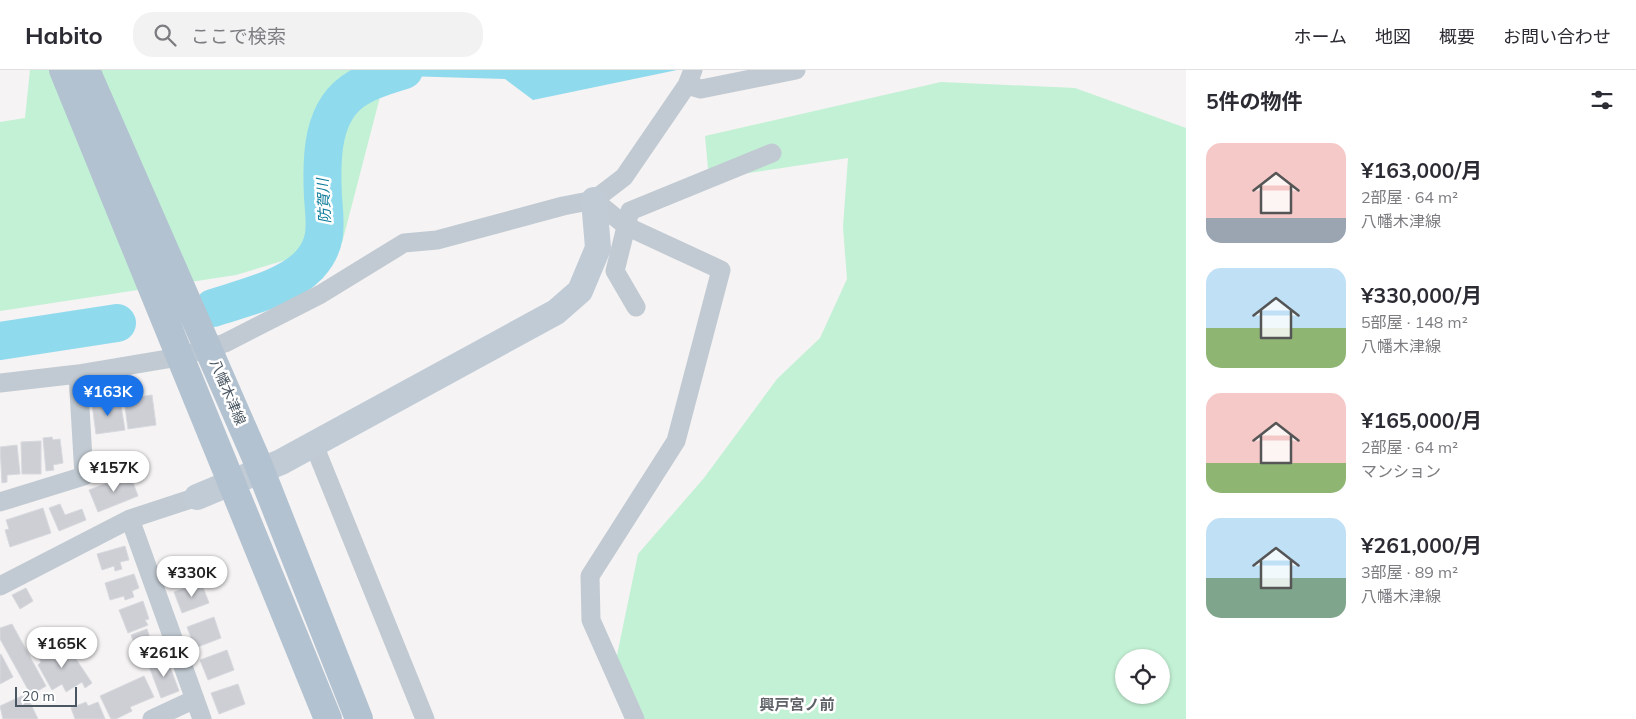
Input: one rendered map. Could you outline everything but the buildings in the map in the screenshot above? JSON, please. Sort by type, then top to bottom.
[{"type":"main road","points":[[63,70],[328,719]]},
{"type":"main road","name":"八幡木津線","points":[[86,70],[255,456],[359,719]]},
{"type":"street","points":[[0,383],[78,374],[179,357],[209,349],[260,326],[321,294],[404,243],[438,240],[563,206],[594,200],[624,177],[690,78],[701,89],[796,70]]},
{"type":"street","points":[[636,307],[615,271],[630,211],[772,153]]},
{"type":"street","points":[[594,200],[626,226],[722,270],[676,441],[590,576],[591,620],[635,719]]},
{"type":"street","points":[[0,586],[130,519],[197,497],[281,462],[556,312],[580,291],[598,248],[594,200]]},
{"type":"street","points":[[0,502],[84,476],[78,374]]},
{"type":"street","points":[[314,445],[425,719]]},
{"type":"street","points":[[130,519],[202,719]]},
{"type":"street","points":[[152,719],[195,699]]},
{"type":"green space","points":[[30,70],[387,70],[342,243],[236,275],[0,311],[0,122],[25,118]]},
{"type":"green space","points":[[941,82],[1075,88],[1186,128],[1186,719],[641,719],[616,660],[638,554],[704,478],[777,379],[820,338],[847,279],[843,227],[848,158],[709,179],[705,136]]},
{"type":"water","points":[[406,70],[677,70],[533,100],[505,79],[404,76]]},
{"type":"waterway","name":"防賀川","points":[[213,308],[277,286],[300,273],[309,265],[323,241],[325,225],[322,167],[323,151],[330,122],[346,97],[358,88],[374,80],[404,70]]},
{"type":"waterway","name":"防賀川","points":[[0,341],[117,323]]},
{"type":"district","name":"興戸宮ノ前","points":[[797,705]]}]
